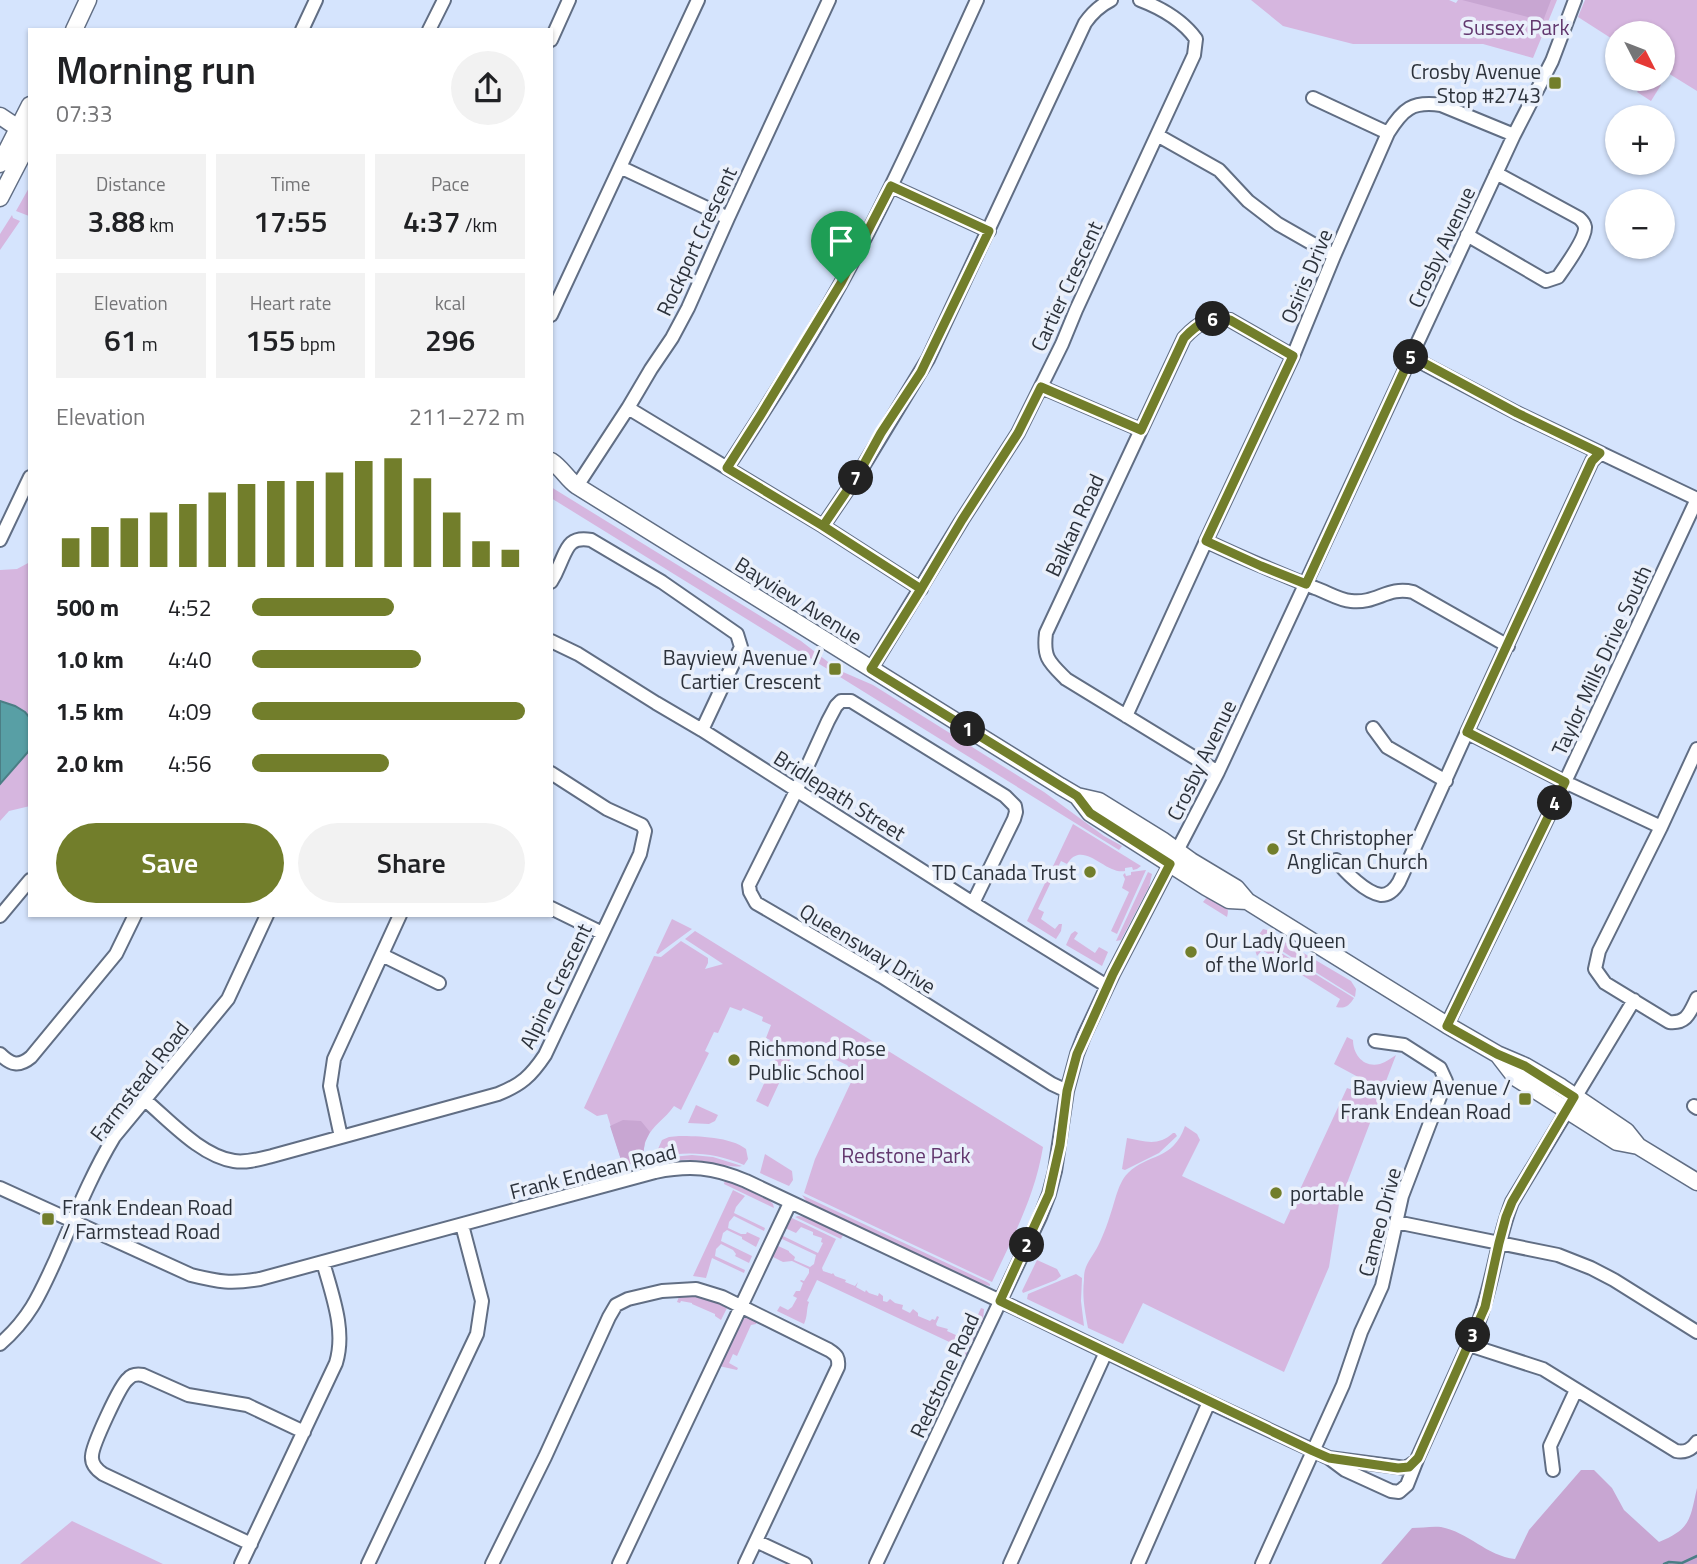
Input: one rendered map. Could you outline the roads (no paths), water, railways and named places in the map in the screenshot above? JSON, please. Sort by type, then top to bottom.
[{"type":"main road","points":[[75,28],[88,0]]},
{"type":"main road","points":[[0,198],[28,112]]},
{"type":"main road","points":[[0,116],[20,142]]},
{"type":"main road","points":[[0,164],[20,142]]},
{"type":"main road","name":"Bayview Avenue","points":[[553,462],[574,484],[1077,796],[1090,813],[1174,858],[1229,900],[1247,901],[1447,1026],[1497,1054],[1517,1078],[1626,1130],[1638,1146],[1696,1179]]},
{"type":"main road","name":"Bayview Avenue","points":[[553,479],[574,484]]},
{"type":"street","points":[[303,28],[316,0]]},
{"type":"street","points":[[430,28],[444,0]]},
{"type":"street","points":[[553,36],[569,0]]},
{"type":"street","points":[[553,311],[696,3],[682,0]]},
{"type":"street","name":"Rockport Crescent","points":[[574,484],[673,338],[829,0]]},
{"type":"street","points":[[727,468],[841,283],[891,186],[977,0]]},
{"type":"street","points":[[823,526],[921,372],[1084,23],[1111,0]]},
{"type":"street","name":"Cartier Crescent","points":[[871,669],[1018,433],[1194,55],[1196,39],[1188,29],[1165,12],[1140,0]]},
{"type":"street","name":"Crosby Avenue","points":[[1174,858],[1218,772],[1496,173],[1552,61],[1576,0]]},
{"type":"street","points":[[1313,98],[1388,133]]},
{"type":"street","name":"Osiris Drive","points":[[1126,716],[1293,356],[1334,256],[1397,118],[1413,105],[1441,105],[1514,135]]},
{"type":"street","points":[[1157,135],[1219,170],[1248,201],[1278,224],[1334,256]]},
{"type":"street","points":[[620,167],[728,218]]},
{"type":"street","points":[[1467,235],[1546,281],[1558,277],[1580,241],[1585,229],[1584,223],[1578,218],[1496,173]]},
{"type":"street","points":[[891,186],[989,231]]},
{"type":"street","name":"Balkan Road","points":[[1218,772],[1066,680],[1047,661],[1046,633],[1184,338],[1203,322],[1219,318],[1230,320],[1293,356]]},
{"type":"street","points":[[1411,356],[1517,413],[1697,499]]},
{"type":"street","points":[[1041,387],[1141,430]]},
{"type":"street","points":[[628,408],[921,589]]},
{"type":"street","points":[[1336,860],[1345,873],[1370,891],[1382,895],[1395,889],[1592,461],[1600,453]]},
{"type":"street","points":[[0,540],[28,482]]},
{"type":"street","name":"Taylor Mills Drive South","points":[[1447,1026],[1697,499]]},
{"type":"street","points":[[553,577],[570,544],[578,539],[591,540],[662,582],[737,634],[741,647],[702,730]]},
{"type":"street","points":[[1206,541],[1346,601],[1366,602],[1403,589],[1413,592],[1508,646]]},
{"type":"street","name":"Bridlepath Street","points":[[553,642],[578,654],[702,730],[1107,986]]},
{"type":"street","name":"Queensway Drive","points":[[973,903],[1016,812],[1016,806],[1005,796],[851,701],[841,701],[832,713],[749,885],[756,903],[881,976],[1067,1091]]},
{"type":"street","points":[[1373,729],[1387,747],[1446,781]]},
{"type":"street","points":[[1467,732],[1661,827]]},
{"type":"street","points":[[1697,749],[1599,951],[1595,969],[1605,983],[1664,1019],[1674,1022],[1679,1022],[1688,1015],[1697,998]]},
{"type":"street","name":"Alpine Crescent","points":[[145,1100],[211,1154],[237,1162],[272,1156],[498,1094],[518,1086],[536,1069],[545,1055],[640,854],[645,831],[637,821],[607,809],[553,774]]},
{"type":"street","name":"Redstone Road","points":[[876,1564],[1049,1194],[1060,1145],[1067,1091],[1077,1054],[1107,986],[1174,858]]},
{"type":"street","points":[[0,916],[28,882]]},
{"type":"street","points":[[553,909],[602,933]]},
{"type":"street","points":[[0,1055],[15,1064],[23,1063],[31,1057],[116,954],[134,917]]},
{"type":"street","name":"Farmstead Road","points":[[0,1344],[29,1313],[114,1137],[228,999],[266,917]]},
{"type":"street","points":[[341,1137],[330,1086],[334,1059],[400,917]]},
{"type":"street","points":[[382,955],[439,983]]},
{"type":"street","points":[[1407,1485],[1485,1307],[1499,1243],[1512,1202],[1634,1000]]},
{"type":"street","name":"Cameo Drive","points":[[1262,1564],[1343,1385],[1361,1332],[1382,1286],[1402,1196],[1446,1082],[1440,1068],[1404,1045],[1375,1041]]},
{"type":"street","name":"Frank Endean Road","points":[[0,1188],[191,1275],[237,1283],[655,1172],[686,1167],[702,1168],[732,1175],[1329,1458],[1345,1469],[1391,1491],[1399,1492],[1407,1485]]},
{"type":"street","points":[[619,1564],[790,1203]]},
{"type":"street","points":[[1396,1222],[1558,1255],[1614,1280],[1697,1332]]},
{"type":"street","points":[[368,1564],[477,1334],[482,1301],[462,1225]]},
{"type":"street","points":[[241,1564],[336,1363],[340,1349],[339,1325],[323,1262]]},
{"type":"street","points":[[492,1564],[617,1305],[642,1295],[678,1289],[710,1292],[829,1350],[839,1359],[838,1367],[745,1564]]},
{"type":"street","points":[[1469,1345],[1543,1369],[1676,1451],[1690,1449],[1697,1441]]},
{"type":"street","points":[[1010,1564],[1106,1352]]},
{"type":"street","points":[[251,1544],[103,1474],[95,1468],[91,1459],[93,1448],[120,1391],[128,1378],[138,1374],[188,1395],[247,1405],[304,1432]]},
{"type":"street","points":[[1553,1470],[1550,1446],[1576,1390]]},
{"type":"street","points":[[1138,1564],[1209,1402]]},
{"type":"street","name":"Frank Endean Road","points":[[1329,1458],[1398,1468]]},
{"type":"street","points":[[1398,1468],[1409,1467],[1418,1458]]},
{"type":"street","points":[[1398,1468],[1408,1476],[1407,1485]]},
{"type":"street","points":[[756,1541],[805,1564]]},
{"type":"waterway","points":[[1664,1564],[1682,1563],[1697,1556]]},
{"type":"place","name":"Crosby Avenue Stop #2743","points":[[1555,83]]},
{"type":"place","name":"Bayview Avenue / Cartier Crescent","points":[[835,669]]},
{"type":"place","name":"St Christopher Anglican Church","points":[[1273,849]]},
{"type":"place","name":"TD Canada Trust","points":[[1090,872]]},
{"type":"place","name":"Our Lady Queen of the World","points":[[1191,952]]},
{"type":"place","name":"Richmond Rose Public School","points":[[734,1060]]},
{"type":"place","name":"Bayview Avenue / Frank Endean Road","points":[[1525,1099]]},
{"type":"place","name":"portable","points":[[1276,1193]]},
{"type":"place","name":"Frank Endean Road / Farmstead Road","points":[[48,1219]]},
{"type":"park label","name":"Sussex Park","points":[[1516,27]]},
{"type":"park label","name":"Redstone Park","points":[[906,1155]]}]
